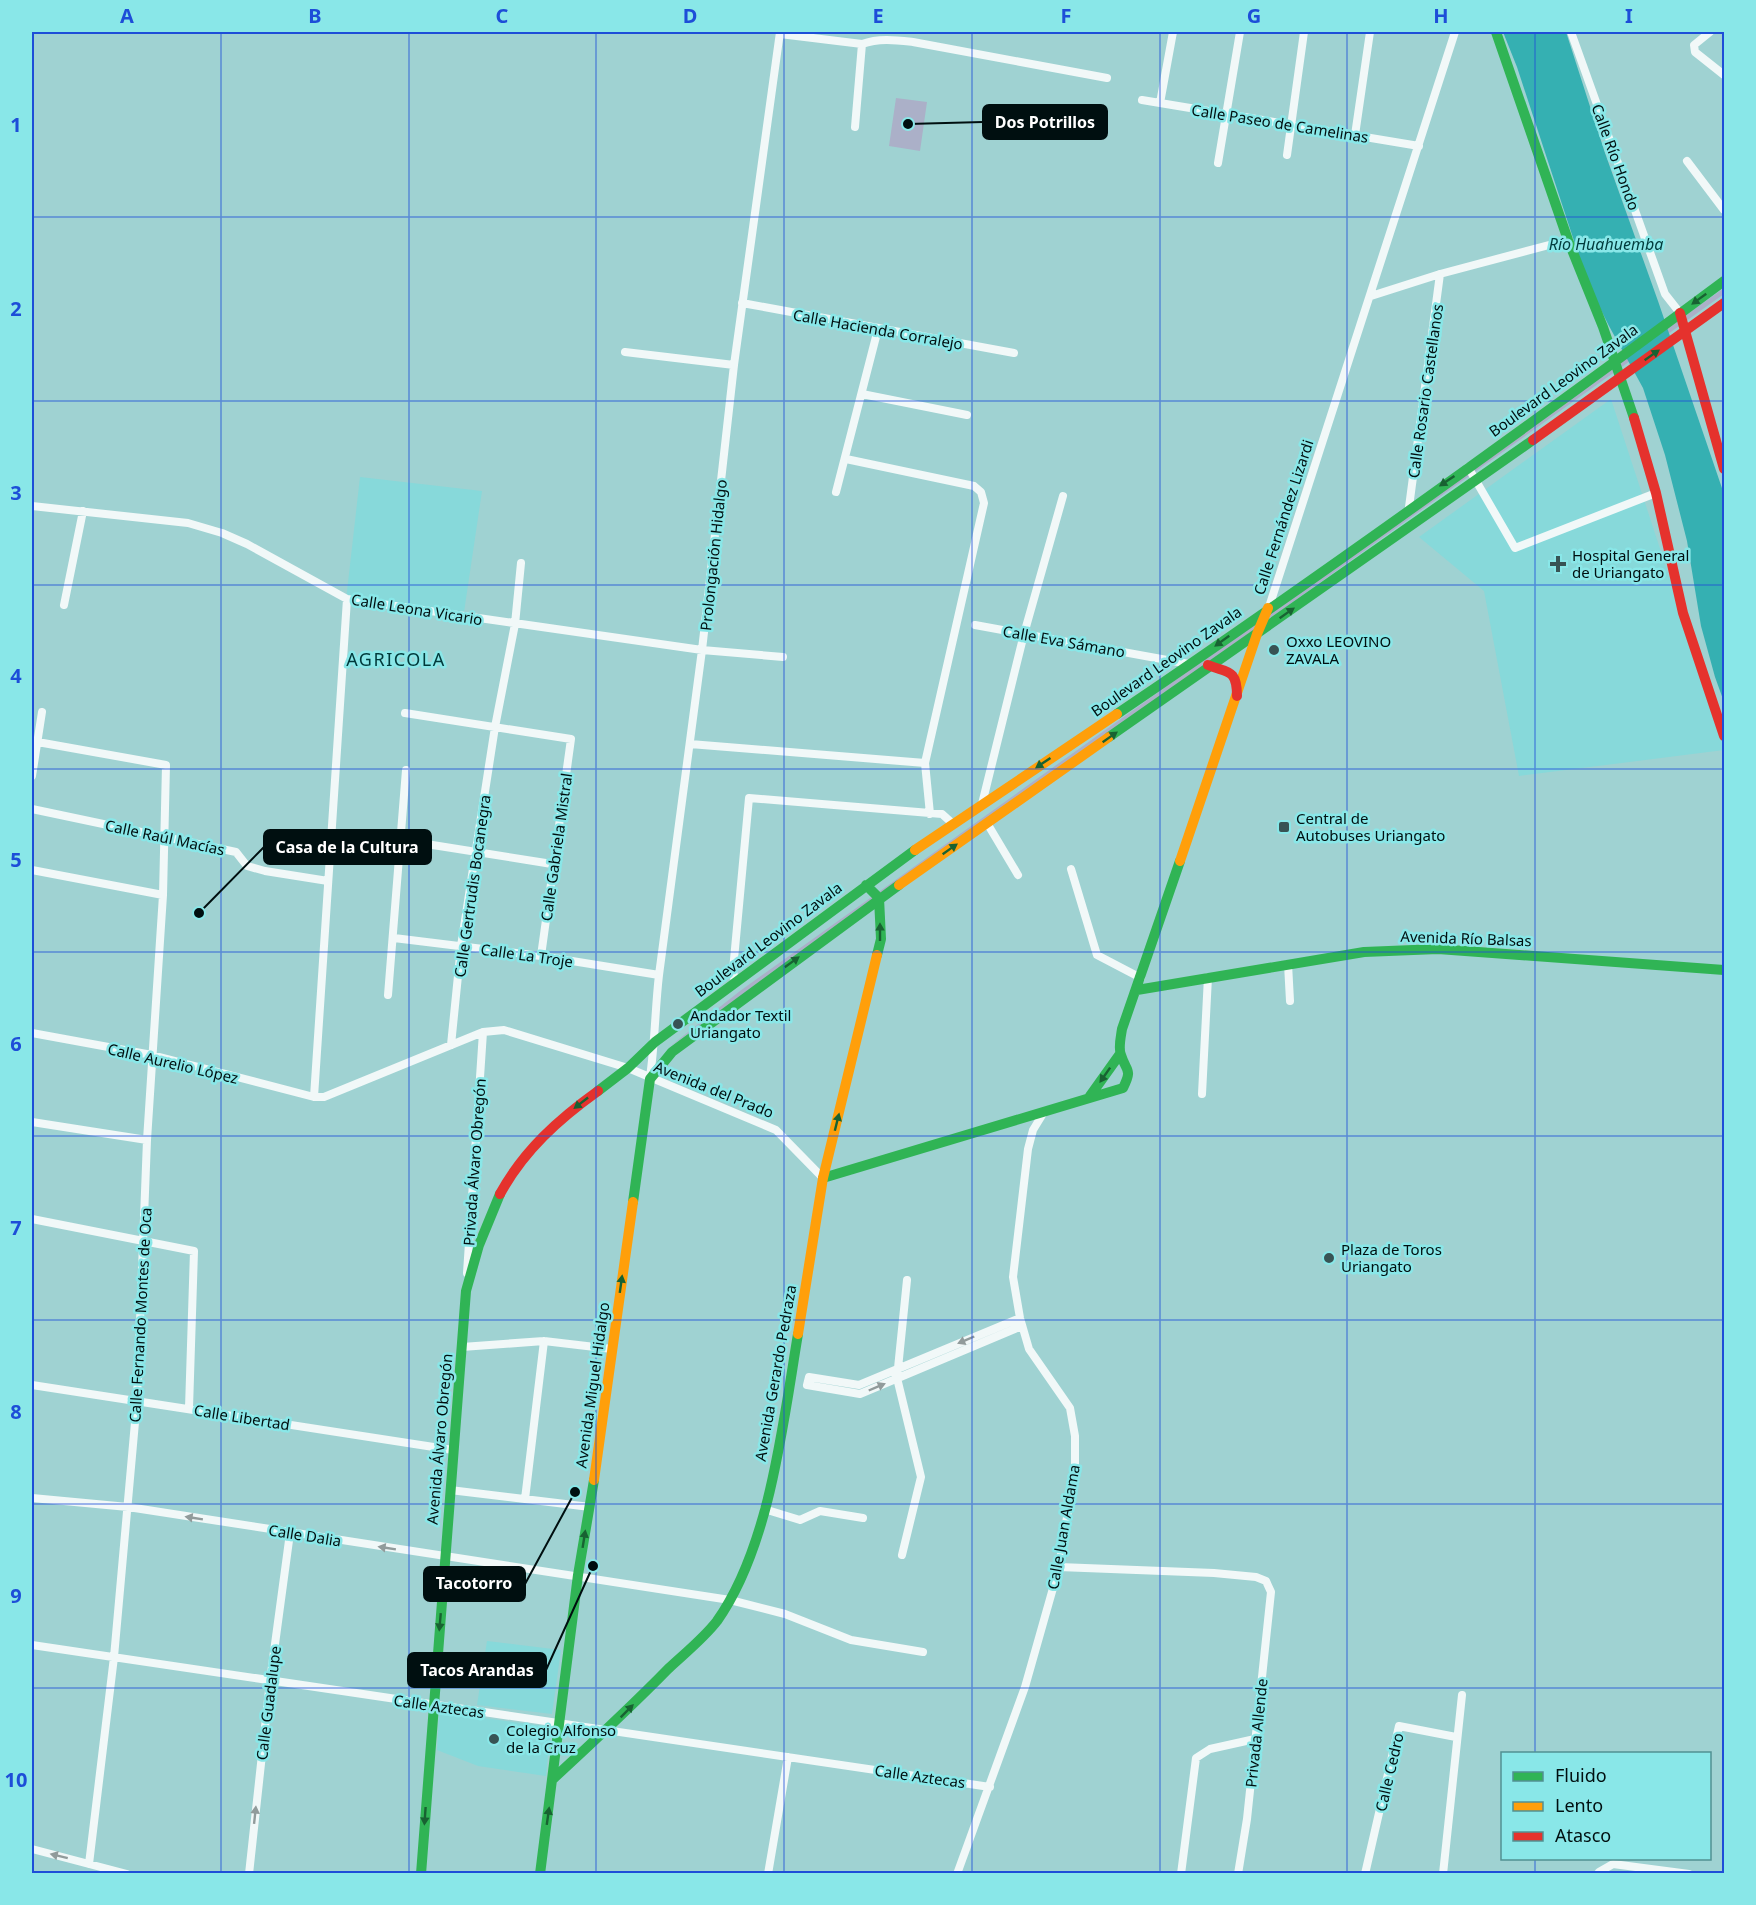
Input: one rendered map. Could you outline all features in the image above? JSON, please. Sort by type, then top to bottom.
[{"type":"main road","points":[[1496,32],[1568,240],[1617,360],[1656,493],[1683,613],[1705,683],[1725,736]]},
{"type":"main road","name":"Boulevard Leovino Zavala","points":[[628,1068],[655,1042],[952,823],[1202,656],[1617,360],[1725,280]]},
{"type":"main road","name":"Boulevard Leovino Zavala","points":[[650,1079],[672,1052],[879,898],[1725,303]]},
{"type":"main road","points":[[1677,315],[1725,469]]},
{"type":"main road","name":"Calle Fernández Lizardi","points":[[1090,1096],[1123,1088],[1129,1076],[1128,1066],[1120,1054],[1122,1029],[1257,634],[1269,607]]},
{"type":"main road","points":[[1202,656],[1210,667],[1220,667],[1234,676],[1238,685],[1237,696]]},
{"type":"main road","points":[[866,885],[879,898]]},
{"type":"main road","name":"Avenida Gerardo Pedraza","points":[[553,1779],[608,1730],[715,1623],[730,1600],[748,1562],[780,1444],[823,1178],[881,939],[879,898]]},
{"type":"main road","name":"Avenida Río Balsas","points":[[1137,990],[1364,952],[1438,949],[1725,970]]},
{"type":"main road","points":[[751,971],[761,985]]},
{"type":"main road","points":[[823,1178],[1090,1096],[1120,1054]]},
{"type":"main road","name":"Avenida Álvaro Obregón","points":[[420,1872],[466,1291],[487,1219],[509,1176],[551,1127],[628,1068]]},
{"type":"main road","name":"Avenida Miguel Hidalgo","points":[[540,1874],[578,1575],[590,1507],[650,1079]]},
{"type":"street","points":[[1160,103],[1173,32]]},
{"type":"street","points":[[1218,163],[1240,32]]},
{"type":"street","points":[[1287,155],[1304,32]]},
{"type":"street","points":[[1354,135],[1370,32]]},
{"type":"street","name":"Calle Fernández Lizardi","points":[[1269,607],[1455,32]]},
{"type":"street","name":"Calle Río Hondo","points":[[1571,32],[1665,294],[1677,315]]},
{"type":"street","points":[[1710,32],[1694,45],[1695,52],[1725,75]]},
{"type":"street","points":[[780,33],[862,44],[882,40],[913,42],[1107,78]]},
{"type":"street","name":"Prolongación Hidalgo","points":[[650,1079],[659,975],[702,650],[734,364],[780,33]]},
{"type":"street","points":[[855,127],[862,44]]},
{"type":"street","name":"Calle Paseo de Camelinas","points":[[1142,100],[1419,146]]},
{"type":"street","points":[[1688,161],[1725,210]]},
{"type":"street","points":[[1371,296],[1440,274],[1568,240]]},
{"type":"street","name":"Calle Rosario Castellanos","points":[[1409,507],[1440,274]]},
{"type":"street","name":"Calle Hacienda Corralejo","points":[[742,303],[1014,353]]},
{"type":"street","points":[[836,492],[878,329]]},
{"type":"street","points":[[625,352],[734,364]]},
{"type":"street","points":[[862,394],[967,415]]},
{"type":"street","points":[[846,459],[974,486],[981,492],[984,503],[925,763],[930,814]]},
{"type":"street","points":[[1468,467],[1515,548],[1656,493]]},
{"type":"street","points":[[982,805],[1024,634],[1063,496]]},
{"type":"street","name":"Calle Leona Vicario","points":[[32,507],[178,522],[222,534],[247,544],[347,599],[702,650],[783,657]]},
{"type":"street","points":[[64,605],[82,512]]},
{"type":"street","name":"Calle Gertrudis Bocanegra","points":[[451,1045],[461,946],[495,727],[515,624],[521,563]]},
{"type":"street","points":[[314,1097],[347,599]]},
{"type":"street","name":"Calle Eva Sámano","points":[[975,625],[1189,664]]},
{"type":"street","points":[[32,776],[34,741],[42,712]]},
{"type":"street","points":[[405,713],[495,727]]},
{"type":"street","name":"Calle Gabriela Mistral","points":[[495,727],[571,739],[541,956]]},
{"type":"street","name":"Calle Fernando Montes de Oca","points":[[34,741],[166,765],[163,895],[147,1140],[137,1400],[114,1657],[89,1864]]},
{"type":"street","points":[[690,744],[925,763]]},
{"type":"street","points":[[388,994],[406,770]]},
{"type":"street","points":[[735,983],[733,970],[749,798],[942,814],[952,823]]},
{"type":"street","name":"Calle Raúl Macías","points":[[32,809],[236,852],[247,866],[256,869],[327,880]]},
{"type":"street","points":[[987,823],[1018,875]]},
{"type":"street","points":[[401,840],[552,864]]},
{"type":"street","points":[[1071,869],[1097,955],[1141,978]]},
{"type":"street","points":[[32,870],[163,895]]},
{"type":"street","name":"Calle La Troje","points":[[394,938],[541,956],[659,975]]},
{"type":"street","points":[[1288,964],[1290,1001]]},
{"type":"street","points":[[1202,1094],[1208,977]]},
{"type":"street","name":"Avenida del Prado","points":[[314,1097],[324,1096],[483,1032],[504,1030],[628,1068],[776,1130],[823,1178]]},
{"type":"street","name":"Privada Álvaro Obregón","points":[[466,1291],[483,1032]]},
{"type":"street","name":"Calle Aurelio López","points":[[32,1033],[152,1056],[314,1097]]},
{"type":"street","name":"Calle Juan Aldama","points":[[957,1874],[1025,1688],[1059,1567],[1075,1467],[1076,1436],[1070,1408],[1029,1349],[1021,1322],[1013,1277],[1028,1149],[1033,1130],[1044,1112]]},
{"type":"street","points":[[32,1122],[147,1140]]},
{"type":"street","points":[[32,1219],[194,1251],[189,1408]]},
{"type":"street","points":[[903,1555],[921,1477],[897,1378],[907,1280]]},
{"type":"street","points":[[1021,1322],[860,1394],[807,1385],[809,1377],[859,1385],[1021,1322]]},
{"type":"street","points":[[462,1347],[544,1341],[612,1349]]},
{"type":"street","points":[[525,1499],[544,1341]]},
{"type":"street","name":"Calle Libertad","points":[[32,1385],[453,1450]]},
{"type":"street","points":[[450,1490],[590,1507]]},
{"type":"street","name":"Calle Dalia","points":[[32,1498],[128,1507],[730,1600],[786,1614],[851,1640],[923,1652]]},
{"type":"street","points":[[764,1509],[800,1520],[820,1511],[863,1518]]},
{"type":"street","name":"Calle Guadalupe","points":[[249,1874],[270,1681],[290,1533]]},
{"type":"street","name":"Privada Allende","points":[[1059,1567],[1256,1577],[1266,1581],[1271,1592],[1247,1819],[1238,1874]]},
{"type":"street","name":"Calle Aztecas","points":[[32,1645],[990,1786]]},
{"type":"street","points":[[1443,1874],[1462,1695]]},
{"type":"street","name":"Calle Cedro","points":[[1365,1874],[1399,1726],[1456,1737]]},
{"type":"street","points":[[1181,1874],[1196,1758],[1210,1749],[1255,1739]]},
{"type":"street","points":[[768,1874],[788,1757]]},
{"type":"street","points":[[32,1849],[127,1874]]},
{"type":"street","points":[[1599,1872],[1613,1864],[1689,1874]]},
{"type":"shaded area","points":[[896,98],[927,102],[920,151],[889,146]]},
{"type":"shaded area","points":[[1724,288],[1724,294],[668,1048],[740,991]]},
{"type":"shaded area","name":"Hospital General de Uriangato","points":[[1611,399],[1724,744],[1724,750],[1519,776],[1484,591],[1419,537]]},
{"type":"shaded area","points":[[360,477],[482,491],[463,619],[346,600]]},
{"type":"shaded area","points":[[487,1641],[561,1650],[552,1714],[477,1705]]},
{"type":"shaded area","name":"Colegio Alfonso de la Cruz","points":[[439,1712],[551,1727],[546,1776],[478,1766],[437,1750]]},
{"type":"water","name":"Río Huahuemba","points":[[1503,32],[1566,32],[1605,153],[1724,494],[1724,702],[1701,626],[1687,541],[1665,455],[1643,388],[1593,294],[1517,67]]},
{"type":"traffic: fast","points":[[1496,32],[1568,240],[1603,327],[1634,418]]},
{"type":"traffic: fast","points":[[1117,714],[1423,501],[1724,281]]},
{"type":"traffic: fast","points":[[1109,737],[1533,440]]},
{"type":"traffic: fast","points":[[598,1091],[628,1068],[655,1042],[915,850]]},
{"type":"traffic: fast","points":[[823,1178],[1123,1088],[1128,1070],[1120,1052],[1122,1029],[1180,861]]},
{"type":"traffic: fast","points":[[866,885],[879,898],[881,939],[877,955]]},
{"type":"traffic: fast","points":[[633,1202],[650,1079],[672,1052],[899,885]]},
{"type":"traffic: fast","points":[[1137,990],[1364,952],[1438,949],[1724,970]]},
{"type":"traffic: fast","points":[[1090,1096],[1120,1054]]},
{"type":"traffic: fast","points":[[421,1874],[466,1291],[479,1245],[500,1194]]},
{"type":"traffic: fast","points":[[553,1779],[706,1634],[717,1621],[735,1591],[750,1557],[772,1483],[798,1334]]},
{"type":"traffic: fast","points":[[540,1874],[578,1575],[594,1480]]},
{"type":"traffic: slow","points":[[1180,861],[1257,634],[1268,608]]},
{"type":"traffic: slow","points":[[915,850],[1117,714]]},
{"type":"traffic: slow","points":[[899,885],[1109,737]]},
{"type":"traffic: slow","points":[[798,1334],[823,1178],[877,955]]},
{"type":"traffic: slow","points":[[594,1480],[633,1202]]},
{"type":"traffic: jam","points":[[1533,440],[1724,303]]},
{"type":"traffic: jam","points":[[1680,313],[1724,469]]},
{"type":"traffic: jam","points":[[1634,418],[1656,493],[1683,613],[1724,736]]},
{"type":"traffic: jam","points":[[1208,665],[1233,676],[1237,696]]},
{"type":"traffic: jam","points":[[500,1194],[520,1163],[543,1136],[598,1091]]},
{"type":"place","name":"Dos Potrillos","points":[[908,124]]},
{"type":"place","name":"Hospital General de Uriangato","points":[[1558,564]]},
{"type":"place","name":"Oxxo LEOVINO ZAVALA","points":[[1274,650]]},
{"type":"place","name":"Central de Autobuses Uriangato","points":[[1284,827]]},
{"type":"place","name":"Casa de la Cultura","points":[[199,913]]},
{"type":"place","name":"Andador Textil Uriangato","points":[[678,1024]]},
{"type":"place","name":"Plaza de Toros Uriangato","points":[[1329,1258]]},
{"type":"place","name":"Tacotorro","points":[[575,1492]]},
{"type":"place","name":"Tacos Arandas","points":[[593,1566]]},
{"type":"place","name":"Colegio Alfonso de la Cruz","points":[[494,1739]]},
{"type":"district","name":"AGRICOLA","points":[[396,659]]}]
